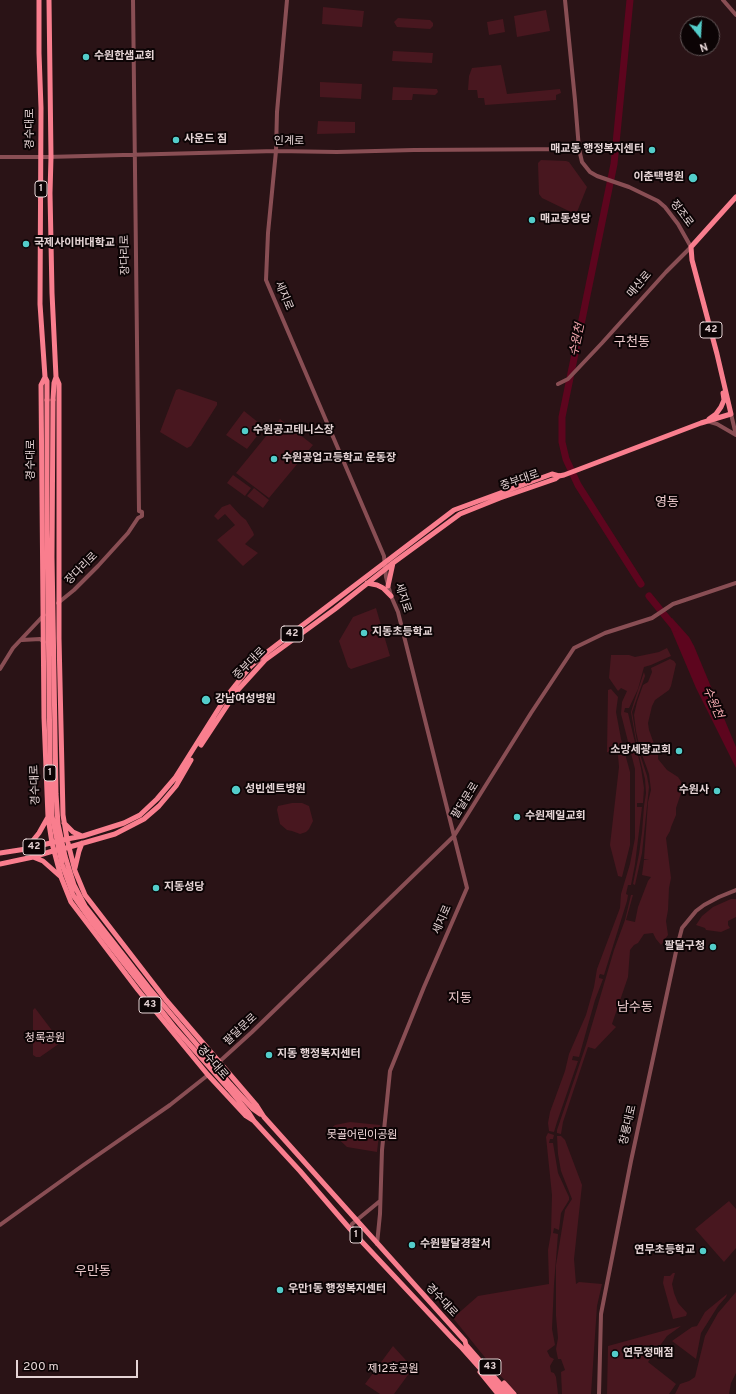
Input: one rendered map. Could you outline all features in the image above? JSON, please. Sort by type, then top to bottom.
[{"type":"main road","name":"경수대로","points":[[40,0],[40,304],[45,377],[50,400]]},
{"type":"main road","name":"경수대로","points":[[49,0],[52,293],[56,377],[59,384],[59,638],[64,823],[67,839],[75,871],[85,895],[151,980],[257,1106],[261,1115]]},
{"type":"main road","name":"매산로","points":[[691,247],[736,197]]},
{"type":"main road","name":"정조로","points":[[691,247],[692,260],[731,414]]},
{"type":"main road","name":"경수대로","points":[[45,377],[42,385],[44,718],[48,817],[52,843],[61,877],[71,902],[138,990],[208,1075],[246,1116],[254,1121]]},
{"type":"main road","name":"경수대로","points":[[50,400],[56,377]]},
{"type":"main road","points":[[707,421],[718,412],[723,402],[721,388],[723,382]]},
{"type":"main road","name":"1","points":[[50,400],[48,724],[52,816],[62,864],[73,894],[94,925],[175,1028],[230,1087]]},
{"type":"main road","name":"중부대로","points":[[0,864],[33,857],[115,834],[144,819],[159,806],[176,786],[190,761],[236,692],[265,660],[460,514],[500,498],[555,480],[562,475],[707,421],[731,414]]},
{"type":"main road","name":"중부대로","points":[[0,853],[26,849],[83,836],[124,823],[140,815],[176,778],[226,697],[250,667],[262,656],[454,510],[552,474],[562,475]]},
{"type":"main road","points":[[388,586],[393,563]]},
{"type":"main road","points":[[367,583],[384,588],[391,596]]},
{"type":"main road","points":[[26,849],[39,833],[48,817]]},
{"type":"main road","points":[[64,823],[73,832],[83,836]]},
{"type":"main road","points":[[75,871],[78,851],[82,843]]},
{"type":"main road","name":"43","points":[[33,857],[44,861],[61,877]]},
{"type":"main road","name":"경수대로","points":[[230,1087],[261,1115],[465,1342],[509,1394]]},
{"type":"main road","name":"경수대로","points":[[230,1087],[254,1121],[350,1229],[462,1348],[503,1394]]},
{"type":"main road","name":"43","points":[[465,1342],[469,1343],[514,1394]]},
{"type":"main road","name":"43","points":[[460,1347],[460,1350],[498,1394]]},
{"type":"street","name":"장다리로","points":[[0,669],[14,648],[44,616],[74,590],[98,566],[128,533],[138,518],[135,514],[139,511],[133,0]]},
{"type":"street","name":"세지로","points":[[287,0],[278,97],[276,151],[268,233],[266,280],[384,556],[388,586],[398,612],[467,888],[424,987],[390,1071],[382,1150],[380,1214],[377,1244]]},
{"type":"street","name":"정조로","points":[[565,0],[576,100],[579,149],[582,162],[590,172],[658,201],[678,224],[691,247]]},
{"type":"street","points":[[723,0],[736,15]]},
{"type":"street","name":"인계로","points":[[0,157],[276,151],[337,152],[579,149]]},
{"type":"street","name":"매산로","points":[[558,384],[568,379],[666,272],[691,247]]},
{"type":"street","name":"정조로","points":[[731,414],[736,435]]},
{"type":"street","points":[[707,421],[717,424],[736,435]]},
{"type":"street","name":"팔달문로","points":[[219,1062],[252,1032],[454,836],[531,713],[574,648],[605,633],[654,617],[670,606],[736,583]]},
{"type":"street","points":[[22,640],[40,639],[44,642]]},
{"type":"street","name":"창룡대로","points":[[599,1394],[602,1314],[630,1161],[682,928],[696,911],[704,905],[736,890]]},
{"type":"street","points":[[0,1225],[170,1105],[208,1075]]},
{"type":"street","points":[[350,1229],[356,1220],[380,1201]]},
{"type":"green space","points":[[323,7],[364,11],[362,27],[322,24]]},
{"type":"green space","points":[[546,10],[550,31],[517,37],[514,16]]},
{"type":"green space","points":[[398,18],[430,20],[433,23],[433,26],[430,29],[397,27],[394,22]]},
{"type":"green space","points":[[503,19],[505,32],[489,35],[487,22]]},
{"type":"green space","points":[[393,51],[433,53],[432,63],[392,61]]},
{"type":"green space","points":[[501,65],[507,94],[560,89],[561,93],[556,95],[556,100],[485,105],[484,98],[478,98],[477,90],[468,90],[469,76],[472,68]]},
{"type":"green space","points":[[320,82],[362,84],[361,99],[320,97]]},
{"type":"green space","points":[[393,87],[437,89],[438,92],[435,95],[413,94],[412,100],[392,100]]},
{"type":"green space","points":[[318,121],[355,122],[355,133],[317,134]]},
{"type":"green space","points":[[541,160],[569,162],[587,187],[577,212],[573,213],[542,198],[539,194],[538,163]]},
{"type":"green space","points":[[179,389],[217,402],[217,405],[191,446],[187,448],[160,432],[176,390]]},
{"type":"green space","name":"수원공고테니스장","points":[[244,411],[264,427],[247,449],[226,435]]},
{"type":"green space","name":"수원공업고등학교 운동장","points":[[280,419],[313,445],[269,498],[236,473]]},
{"type":"green space","points":[[233,475],[251,488],[245,496],[227,483]]},
{"type":"green space","points":[[254,488],[269,500],[263,508],[247,496]]},
{"type":"green space","points":[[230,504],[246,520],[253,532],[254,535],[245,544],[258,553],[243,566],[217,540],[235,525],[225,514],[218,520],[214,516],[222,507]]},
{"type":"green space","points":[[376,608],[390,656],[351,669],[348,667],[339,641],[353,617]]},
{"type":"green space","points":[[667,648],[671,656],[644,667],[638,689],[629,708],[625,708],[624,712],[628,713],[641,768],[644,788],[643,803],[637,803],[637,807],[642,807],[635,864],[631,885],[628,885],[626,894],[628,895],[627,901],[604,975],[600,974],[599,976],[599,978],[603,979],[595,1000],[579,1057],[573,1056],[572,1060],[578,1061],[554,1132],[549,1131],[548,1123],[550,1112],[565,1071],[569,1054],[586,1015],[594,987],[597,969],[620,908],[621,894],[630,864],[635,838],[635,769],[621,714],[622,702],[627,691],[621,688],[618,691],[609,678],[611,655],[629,655],[635,657],[659,652]]},
{"type":"green space","points":[[670,659],[676,664],[671,686],[669,690],[655,700],[648,723],[658,759],[667,770],[678,777],[683,787],[676,808],[676,815],[666,838],[671,878],[666,921],[668,935],[661,945],[653,933],[644,934],[638,943],[630,950],[628,977],[612,1024],[616,1027],[595,1049],[588,1047],[563,1122],[561,1134],[557,1133],[557,1130],[586,1045],[614,950],[625,920],[631,895],[633,895],[626,920],[635,922],[638,907],[651,877],[642,875],[644,860],[649,860],[644,859],[648,802],[651,790],[649,774],[640,749],[634,715],[643,685],[648,682],[652,672],[651,668]]},
{"type":"green space","points":[[644,672],[645,676],[632,712],[638,748],[649,787],[642,853],[635,885],[633,884],[639,854],[646,793],[645,779],[637,747],[631,712]]},
{"type":"green space","points":[[611,689],[618,697],[616,712],[621,739],[630,772],[630,845],[622,877],[618,876],[610,845],[619,767],[618,755],[607,752],[608,690]]},
{"type":"green space","points":[[292,803],[302,803],[309,806],[313,821],[306,832],[300,834],[287,830],[280,824],[277,810],[278,806]]},
{"type":"green space","points":[[731,899],[736,899],[736,917],[728,921],[730,928],[721,932],[706,930],[705,928],[696,925],[702,916],[713,907]]},
{"type":"green space","name":"청록공원","points":[[35,1008],[60,1041],[60,1043],[40,1057],[33,1055],[33,1010]]},
{"type":"green space","name":"못골어린이공원","points":[[350,1122],[380,1125],[377,1152],[347,1147],[329,1130],[335,1125]]},
{"type":"green space","points":[[548,1133],[554,1135],[553,1139],[550,1139],[549,1143],[553,1143],[558,1173],[569,1197],[569,1200],[561,1213],[559,1230],[554,1228],[553,1233],[558,1234],[552,1329],[555,1345],[547,1351],[550,1357],[554,1359],[550,1366],[551,1372],[554,1373],[556,1377],[558,1394],[518,1394],[496,1371],[453,1318],[478,1296],[549,1284],[548,1250],[551,1233],[552,1195],[546,1137]]},
{"type":"green space","points":[[557,1136],[561,1136],[565,1140],[582,1185],[574,1259],[576,1284],[579,1282],[602,1284],[597,1306],[591,1394],[562,1394],[561,1372],[565,1370],[561,1359],[558,1359],[556,1349],[558,1338],[556,1316],[556,1265],[565,1210],[572,1199],[561,1171]]},
{"type":"green space","points":[[729,1201],[736,1209],[736,1248],[724,1262],[695,1229]]},
{"type":"green space","points":[[675,1273],[672,1284],[674,1293],[678,1303],[687,1313],[686,1316],[673,1319],[663,1283],[664,1276],[670,1276]]},
{"type":"green space","points":[[736,1292],[736,1373],[731,1383],[729,1394],[675,1394],[680,1384],[695,1377],[705,1336],[718,1313]]},
{"type":"green space","points":[[727,1294],[701,1333],[696,1359],[672,1341],[692,1327],[697,1326],[705,1312]]},
{"type":"green space","points":[[681,1326],[667,1336],[648,1362],[676,1384],[669,1394],[607,1394],[608,1346]]},
{"type":"green space","name":"제12호공원","points":[[393,1346],[413,1368],[394,1394],[380,1394],[365,1384]]},
{"type":"water","points":[[672,618],[689,637],[694,646],[736,747],[736,768],[696,688],[668,622]]},
{"type":"waterway","name":"수원천","points":[[630,0],[614,164],[562,417],[562,442],[566,459],[578,485],[641,584]]},
{"type":"waterway","name":"수원천","points":[[649,596],[675,628]]},
{"type":"place","name":"수원한샘교회","points":[[86,57]]},
{"type":"place","name":"사운드 짐","points":[[176,140]]},
{"type":"place","name":"매교동 행정복지센터","points":[[652,150]]},
{"type":"place","name":"이춘택병원","points":[[693,178]]},
{"type":"place","name":"매교동성당","points":[[532,220]]},
{"type":"place","name":"국제사이버대학교","points":[[26,244]]},
{"type":"place","name":"수원공고테니스장","points":[[245,431]]},
{"type":"place","name":"수원공업고등학교 운동장","points":[[274,459]]},
{"type":"place","name":"지동초등학교","points":[[364,633]]},
{"type":"place","name":"강남여성병원","points":[[206,700]]},
{"type":"place","name":"소망세광교회","points":[[679,751]]},
{"type":"place","name":"성빈센트병원","points":[[236,790]]},
{"type":"place","name":"수원사","points":[[717,791]]},
{"type":"place","name":"수원제일교회","points":[[517,817]]},
{"type":"place","name":"지동성당","points":[[156,888]]},
{"type":"place","name":"팔달구청","points":[[713,947]]},
{"type":"place","name":"지동 행정복지센터","points":[[269,1055]]},
{"type":"place","name":"수원팔달경찰서","points":[[412,1245]]},
{"type":"place","name":"연무초등학교","points":[[703,1251]]},
{"type":"place","name":"우만1동 행정복지센터","points":[[280,1290]]},
{"type":"place","name":"연무정매점","points":[[615,1354]]},
{"type":"district","name":"구천동","points":[[632,343]]},
{"type":"district","name":"영동","points":[[667,503]]},
{"type":"district","name":"지동","points":[[460,999]]},
{"type":"district","name":"남수동","points":[[635,1008]]},
{"type":"district","name":"우만동","points":[[93,1272]]}]
